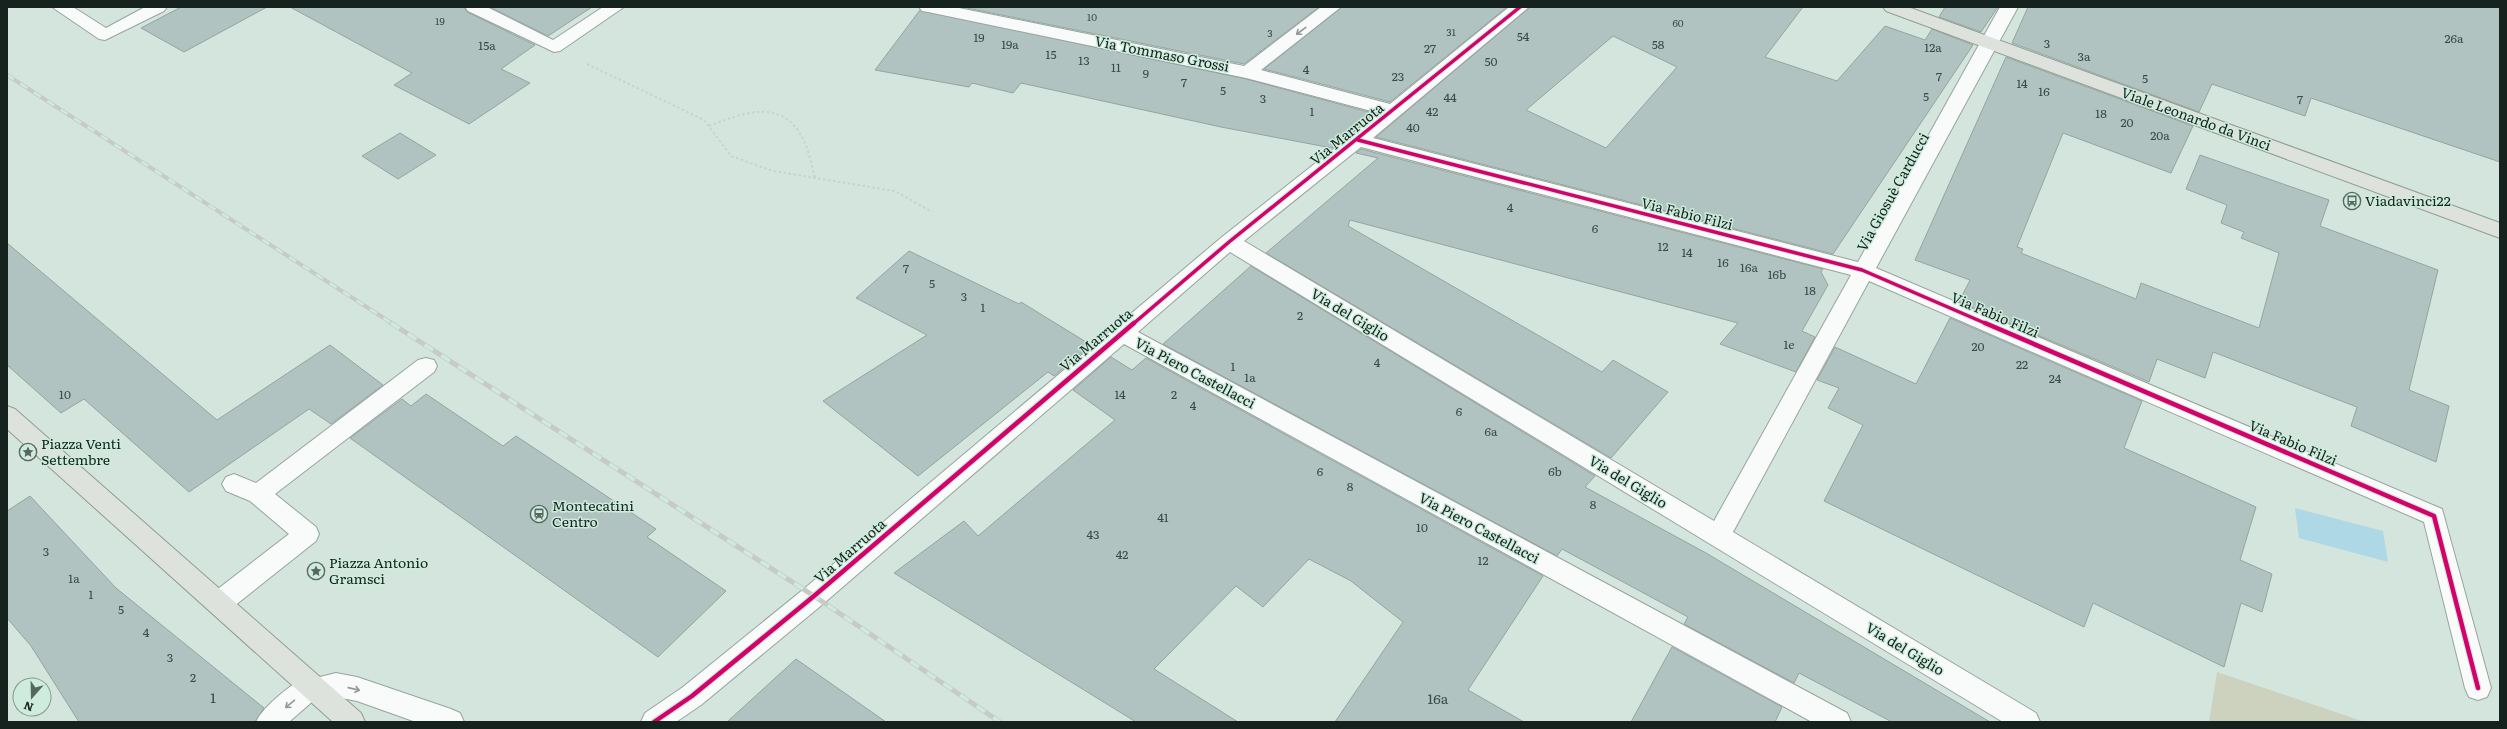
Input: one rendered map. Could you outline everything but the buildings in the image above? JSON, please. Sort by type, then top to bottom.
[{"type":"main road","name":"Viale Leonardo da Vinci","points":[[1892,7],[2500,231]]},
{"type":"main road","points":[[7,414],[352,722]]},
{"type":"street","points":[[61,7],[105,35],[158,7]]},
{"type":"street","points":[[474,7],[554,47],[615,7]]},
{"type":"street","name":"Via Tommaso Grossi","points":[[928,7],[1247,72],[1393,111]]},
{"type":"street","points":[[1247,72],[1332,7]]},
{"type":"street","name":"Via Marruota","points":[[654,722],[692,696],[814,596],[1229,242],[1358,140],[1520,7]]},
{"type":"street","name":"Via Giosuè Carducci","points":[[1718,536],[1862,270],[2009,7]]},
{"type":"street","name":"Via Fabio Filzi","points":[[1358,140],[1862,270],[2434,516],[2478,688]]},
{"type":"street","name":"Via del Giglio","points":[[1229,242],[2027,722]]},
{"type":"street","name":"Via Piero Castellacci","points":[[1121,333],[1838,722]]},
{"type":"street","points":[[258,494],[426,366]]},
{"type":"street","points":[[219,603],[307,534],[258,494],[234,484]]},
{"type":"street","points":[[269,722],[314,688],[336,685],[357,689],[451,722]]},
{"type":"path","points":[[554,47],[704,120],[731,156],[773,170],[895,191],[932,212]]},
{"type":"path","points":[[709,126],[758,110],[789,118],[804,139],[815,177]]},
{"type":"green space","points":[[2217,672],[2365,722],[2209,722]]},
{"type":"water","points":[[2295,508],[2383,531],[2388,562],[2299,538]]},
{"type":"railway","points":[[7,75],[393,324]]},
{"type":"railway","points":[[391,323],[814,596],[1000,722]]},
{"type":"cycle path","points":[[654,722],[692,696],[814,596],[1229,242],[1358,140],[1520,7]]},
{"type":"cycle path","points":[[1358,140],[1862,270],[2434,516],[2478,688]]},
{"type":"place","name":"Viadavinci22","points":[[2352,201]]},
{"type":"place","name":"Piazza Venti Settembre","points":[[28,452]]},
{"type":"place","name":"Montecatini Centro","points":[[539,514]]},
{"type":"place","name":"Piazza Antonio Gramsci","points":[[316,571]]}]
